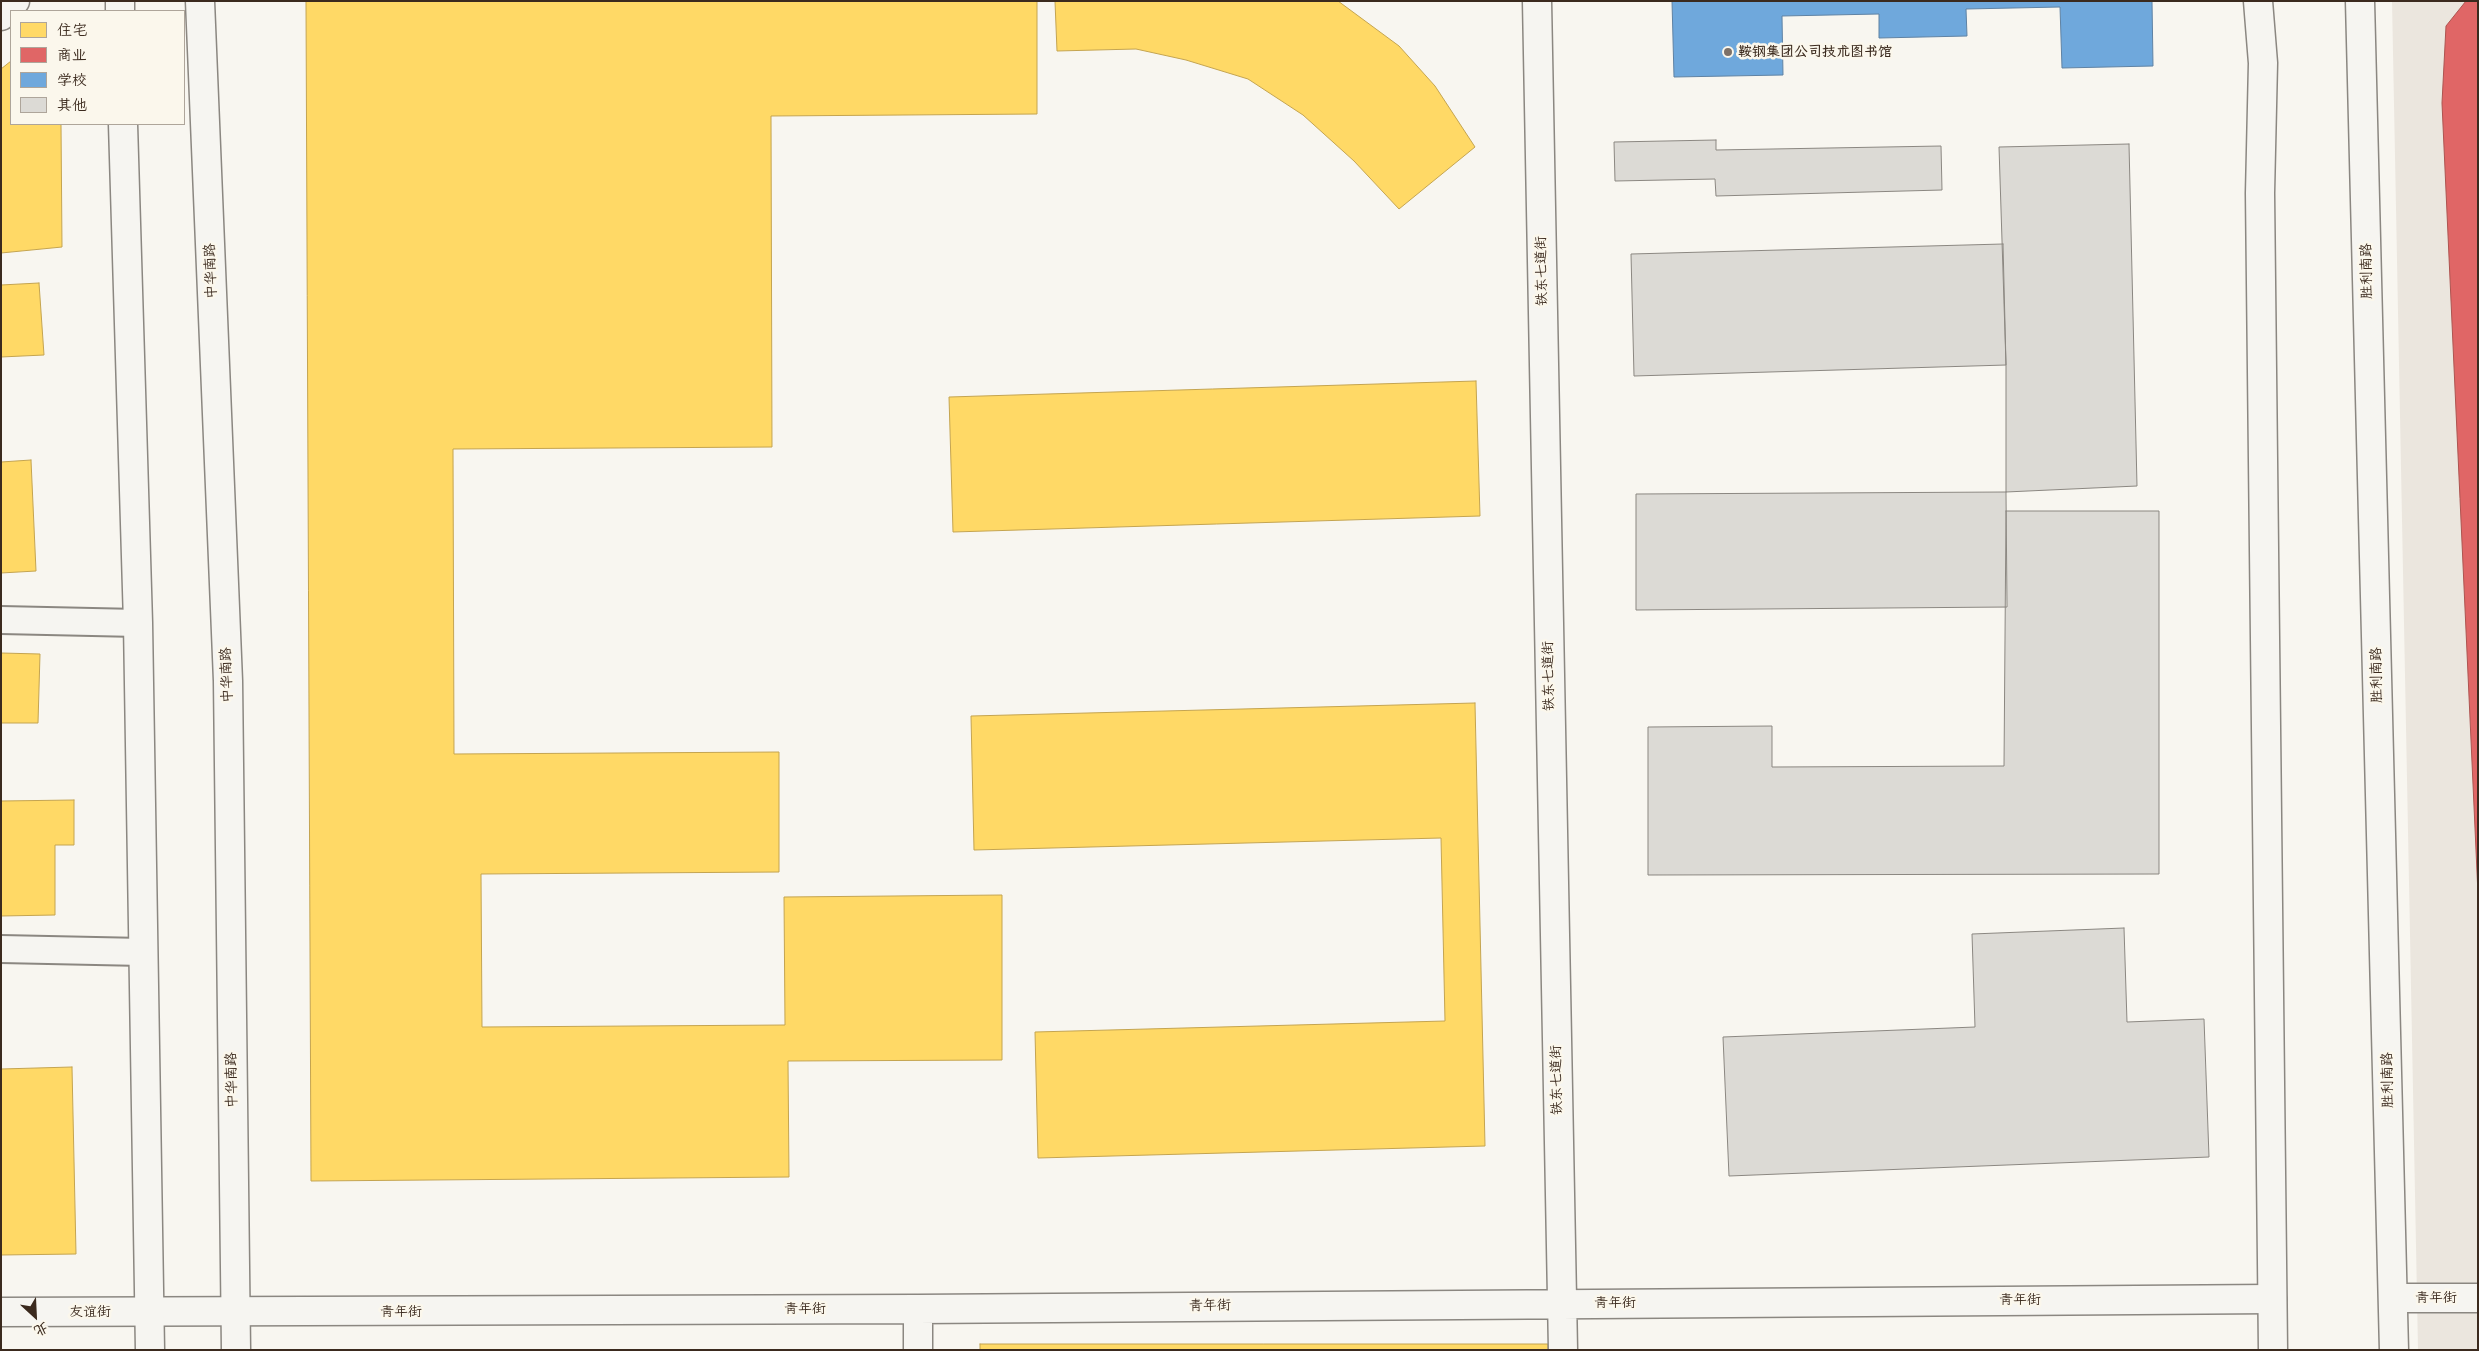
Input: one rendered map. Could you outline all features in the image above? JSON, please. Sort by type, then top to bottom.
[{"type":"main road","points":[[1,16],[15,1]]},
{"type":"main road","name":"中华南路","points":[[200,1],[228,681],[236,1350]]},
{"type":"main road","name":"铁东七道街","points":[[1536,1],[1563,1350]]},
{"type":"main road","points":[[2258,1],[2263,63]]},
{"type":"main road","points":[[2265,1],[2260,193],[2273,1350]]},
{"type":"main road","name":"胜利南路","points":[[2358,7],[2394,1350]]},
{"type":"main road","points":[[123,125],[138,623],[150,1350]]},
{"type":"main road","name":"青年街","points":[[2394,1298],[2478,1298]]},
{"type":"main road","name":"青年街","points":[[149,1313],[2272,1299]]},
{"type":"main road","points":[[918,1309],[918,1350]]},
{"type":"main road","name":"友谊街","points":[[1,1312],[149,1313]]},
{"type":"lane","points":[[1,620],[138,623]]},
{"type":"lane","points":[[1,949],[143,952]]},
{"type":"shaded area","points":[[2392,1],[2478,1],[2478,1350],[2418,1350]]},
{"type":"building: 住宅","points":[[306,1],[1037,1],[1037,114],[771,116],[772,447],[453,449],[454,754],[779,752],[779,872],[481,874],[482,1027],[785,1025],[784,897],[1002,895],[1002,1060],[788,1061],[789,1177],[311,1181]]},
{"type":"building: 住宅","points":[[1055,1],[1338,1],[1399,46],[1435,86],[1475,147],[1399,209],[1354,161],[1303,115],[1248,79],[1186,60],[1136,49],[1057,51]]},
{"type":"building: 住宅","points":[[10,62],[10,125],[61,125],[62,247],[1,253],[1,69]]},
{"type":"building: 住宅","points":[[39,283],[44,355],[1,357],[1,285]]},
{"type":"building: 住宅","points":[[1476,381],[1480,516],[953,532],[949,397]]},
{"type":"building: 住宅","points":[[31,460],[36,571],[1,573],[1,462]]},
{"type":"building: 住宅","points":[[1,653],[40,654],[38,723],[1,723]]},
{"type":"building: 住宅","points":[[1475,703],[1485,1146],[1038,1158],[1035,1032],[1445,1021],[1441,838],[974,850],[971,716]]},
{"type":"building: 住宅","points":[[74,800],[74,845],[55,845],[55,915],[1,916],[1,801]]},
{"type":"building: 住宅","points":[[72,1067],[76,1254],[1,1255],[1,1069]]},
{"type":"building: 住宅","points":[[980,1344],[1548,1344],[1548,1350],[980,1350]]},
{"type":"building: 商业","points":[[2466,1],[2478,1],[2478,894],[2442,103],[2446,26]]},
{"type":"building: 学校","name":"鞍钢集团公司技术图书馆","points":[[1672,1],[2152,1],[2153,66],[2062,68],[2060,7],[1966,9],[1967,36],[1879,38],[1879,14],[1782,16],[1783,75],[1674,77]]},
{"type":"building: 其他","points":[[1716,140],[1716,150],[1941,146],[1942,190],[1716,196],[1715,179],[1615,181],[1614,142]]},
{"type":"building: 其他","points":[[2129,144],[2137,486],[2006,492],[2006,365],[1999,147]]},
{"type":"building: 其他","points":[[2003,244],[2006,365],[1634,376],[1631,254]]},
{"type":"building: 其他","points":[[2006,492],[2007,607],[1636,610],[1636,494]]},
{"type":"building: 其他","points":[[2006,511],[2159,511],[2159,874],[1648,875],[1648,727],[1772,726],[1772,767],[2004,766]]},
{"type":"building: 其他","points":[[2124,928],[2127,1022],[2204,1019],[2209,1157],[1729,1176],[1723,1037],[1975,1027],[1972,934]]},
{"type":"place","name":"鞍钢集团公司技术图书馆","points":[[1728,52]]}]
